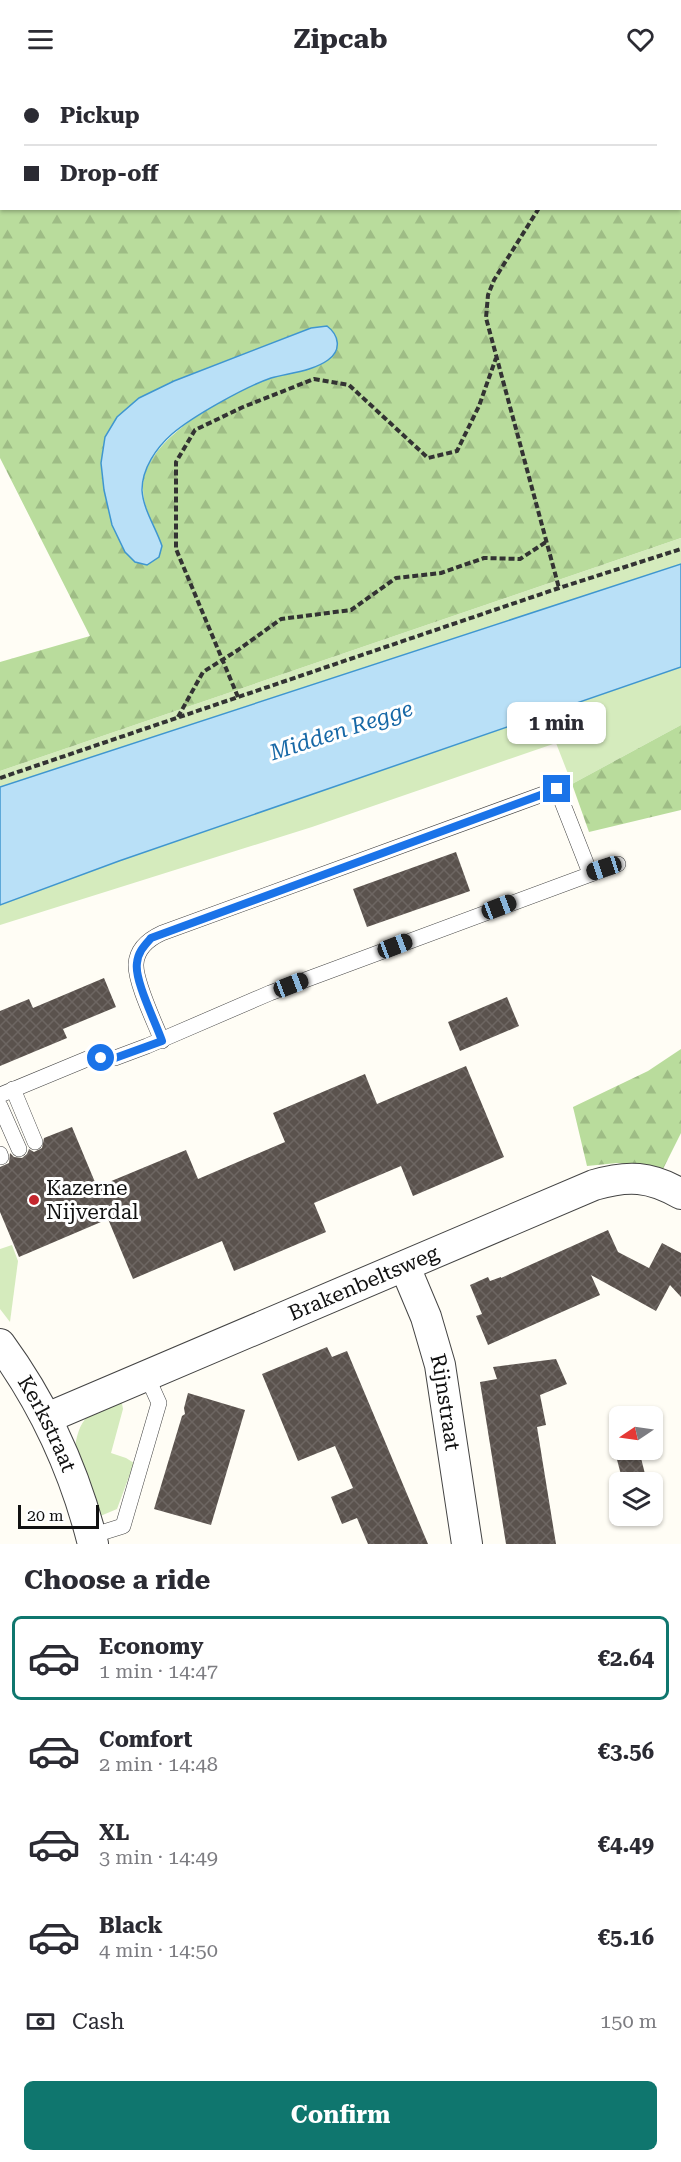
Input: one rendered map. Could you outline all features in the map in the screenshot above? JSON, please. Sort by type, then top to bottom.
[{"type":"street","name":"Brakenbeltsweg","points":[[47,1418],[594,1185],[612,1180],[636,1178],[652,1180],[681,1194]]},
{"type":"street","name":"Rijnstraat","points":[[405,1267],[426,1317],[437,1354],[467,1544]]},
{"type":"street","name":"Kerkstraat","points":[[0,1344],[20,1371],[47,1418],[68,1467],[92,1540]]},
{"type":"lane","points":[[162,1041],[140,984],[136,964],[142,948],[151,938],[162,933],[557,789],[590,873]]},
{"type":"lane","points":[[35,1142],[7,1092],[87,1059],[115,1058],[162,1041],[270,993],[618,864]]},
{"type":"lane","points":[[0,1106],[19,1149]]},
{"type":"lane","points":[[92,1540],[123,1526],[159,1403],[146,1374]]},
{"type":"path","points":[[538,210],[494,280],[488,295],[486,318],[559,588]]},
{"type":"path","points":[[238,697],[177,549],[176,462],[195,430],[243,407],[314,379],[349,385],[428,458],[457,451],[479,406],[496,358]]},
{"type":"path","points":[[178,717],[203,672],[281,619],[351,610],[396,578],[441,573],[484,558],[520,559],[546,542]]},
{"type":"path","points":[[0,778],[559,588],[681,549]]},
{"type":"green space","points":[[0,210],[681,210],[681,538],[0,771],[0,662],[90,636],[0,458]],"holes":[[[311,328],[312,367],[251,386],[210,408],[171,436],[156,453],[146,471],[143,489],[147,511],[162,546],[112,525],[101,463],[174,381]]]},
{"type":"green space","points":[[681,538],[681,564],[0,787],[0,771]]},
{"type":"green space","points":[[681,667],[681,725],[572,784],[556,743],[312,827],[0,925],[0,905],[119,861]]},
{"type":"green space","points":[[681,725],[681,810],[589,832],[572,784]]},
{"type":"green space","points":[[681,1049],[681,1133],[663,1169],[617,1163],[587,1166],[573,1107],[648,1071]]},
{"type":"green space","points":[[12,1245],[18,1261],[10,1322],[0,1309],[0,1249]]},
{"type":"green space","points":[[121,1398],[123,1409],[111,1453],[134,1463],[117,1509],[98,1517],[75,1447],[77,1436],[84,1420],[89,1415]]},
{"type":"water","points":[[327,326],[334,334],[337,343],[335,352],[328,360],[308,369],[260,382],[234,395],[181,427],[161,446],[147,467],[142,490],[147,511],[162,546],[159,557],[147,565],[135,562],[125,552],[112,525],[104,490],[101,463],[105,437],[117,417],[139,398],[174,381],[311,328]]},
{"type":"water","name":"Midden Regge","points":[[681,564],[681,667],[119,861],[0,905],[0,787]]},
{"type":"building","points":[[456,852],[470,891],[367,927],[353,889]]},
{"type":"building","points":[[104,978],[116,1007],[63,1029],[67,1038],[0,1066],[0,1011],[29,999],[33,1008]]},
{"type":"building","points":[[507,997],[519,1026],[460,1051],[448,1022]]},
{"type":"building","points":[[466,1066],[504,1157],[413,1196],[401,1166],[314,1203],[326,1232],[234,1271],[222,1241],[133,1279],[108,1219],[19,1257],[0,1212],[0,1167],[9,1163],[10,1153],[14,1157],[22,1158],[29,1149],[34,1152],[42,1148],[44,1138],[72,1127],[97,1187],[186,1150],[198,1179],[285,1142],[273,1113],[365,1074],[377,1104]]},
{"type":"building","points":[[608,1230],[618,1252],[649,1268],[662,1243],[681,1253],[681,1297],[670,1285],[656,1311],[591,1275],[600,1295],[488,1345],[476,1316],[482,1314],[470,1285],[488,1277],[490,1281],[501,1278]]},
{"type":"building","points":[[327,1347],[332,1357],[347,1351],[428,1544],[368,1544],[357,1518],[342,1524],[331,1497],[353,1488],[335,1446],[298,1461],[262,1374]]},
{"type":"building","points":[[556,1359],[567,1384],[540,1395],[546,1425],[537,1427],[556,1544],[506,1544],[480,1382],[497,1379],[493,1367]]},
{"type":"building","points":[[188,1393],[245,1410],[211,1525],[154,1509],[182,1416],[185,1414],[184,1408]]},
{"type":"building","points":[[617,1460],[642,1460],[644,1472],[620,1472]]},
{"type":"place","name":"Kazerne Nijverdal","points":[[34,1200]]},
{"type":"route","points":[[101,1058],[115,1058],[162,1041],[140,984],[136,964],[142,948],[151,938],[557,789]]}]
